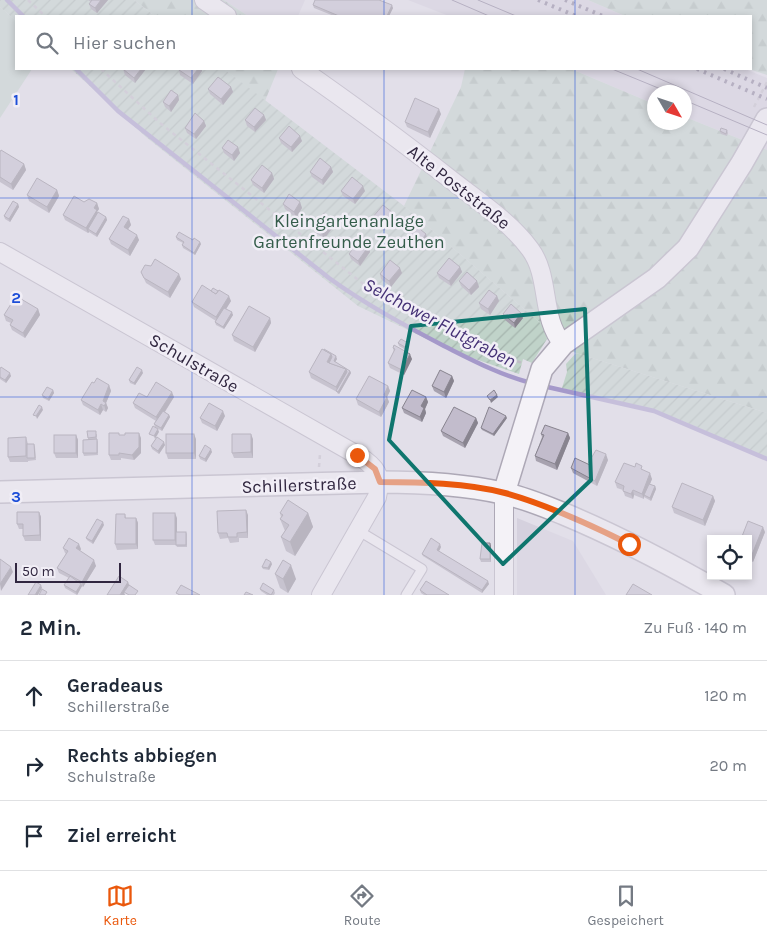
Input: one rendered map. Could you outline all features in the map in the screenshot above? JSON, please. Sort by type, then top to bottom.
[{"type":"street","points":[[204,0],[226,15]]},
{"type":"street","name":"Alte Poststraße","points":[[302,70],[381,125],[514,228],[532,251],[540,275],[551,325],[556,336],[563,344]]},
{"type":"street","points":[[504,595],[504,493],[531,402],[532,366],[658,278],[683,253],[742,163],[760,115]]},
{"type":"street","name":"Schulstraße","points":[[0,252],[361,458],[375,469],[380,482]]},
{"type":"street","points":[[320,595],[359,531],[376,497],[380,482]]},
{"type":"street","name":"Schillerstraße","points":[[0,492],[422,482],[504,493],[555,511],[607,533],[724,595]]},
{"type":"lane","points":[[359,531],[422,568],[406,595]]},
{"type":"path","points":[[28,0],[44,15]]},
{"type":"path","points":[[102,70],[160,123],[371,290],[486,350],[532,366]]},
{"type":"path","points":[[760,115],[767,82]]},
{"type":"path","points":[[319,471],[320,454]]},
{"type":"highlighted area","points":[[585,309],[591,480],[503,564],[389,440],[411,326]]},
{"type":"shaded area","points":[[224,0],[305,0],[298,15],[246,15]]},
{"type":"shaded area","points":[[408,0],[588,0],[623,15],[446,15]]},
{"type":"shaded area","points":[[573,70],[747,70],[767,78],[767,150],[692,120],[692,85],[647,85],[647,101]]},
{"type":"shaded area","points":[[517,518],[573,541],[606,595],[517,595]]},
{"type":"green space","points":[[0,0],[134,0],[154,15],[15,15],[15,20],[0,7]]},
{"type":"green space","points":[[134,0],[224,0],[246,15],[154,15]]},
{"type":"green space","points":[[588,0],[767,0],[767,75],[752,70],[752,15],[623,15]]},
{"type":"green space","points":[[0,7],[15,20],[15,70],[31,70],[0,118]]},
{"type":"green space","name":"Kleingartenanlage Gartenfreunde Zeuthen","points":[[72,70],[225,70],[404,206],[545,327],[547,339],[532,363],[523,359],[519,374],[452,351],[358,306],[146,137]]},
{"type":"green space","points":[[225,70],[278,70],[265,101]]},
{"type":"green space","points":[[465,70],[573,70],[647,101],[647,130],[692,130],[692,120],[767,150],[767,413],[576,353],[547,339],[545,327],[404,206],[461,87]]},
{"type":"green space","points":[[576,353],[767,413],[767,458],[678,419],[562,388],[567,372],[566,364]]},
{"type":"building","points":[[92,0],[101,0],[95,8],[89,4]]},
{"type":"building","points":[[315,0],[379,0],[392,5],[387,15],[337,15],[313,5]]},
{"type":"building","points":[[124,70],[140,70],[134,78]]},
{"type":"building","points":[[179,70],[197,70],[191,78]]},
{"type":"building","points":[[218,77],[231,87],[221,99],[208,89]]},
{"type":"building","points":[[171,90],[178,95],[169,106],[163,102]]},
{"type":"building","points":[[415,98],[439,109],[428,132],[405,122]]},
{"type":"building","points":[[255,108],[264,115],[254,127],[245,120]]},
{"type":"building","points":[[195,113],[204,121],[194,134],[185,128]]},
{"type":"building","points":[[289,126],[300,136],[291,147],[279,138]]},
{"type":"building","points":[[721,128],[727,130],[726,134],[720,131]]},
{"type":"building","points":[[228,140],[238,147],[232,155],[222,148]]},
{"type":"building","points":[[1,150],[24,164],[11,184],[0,177]]},
{"type":"building","points":[[320,158],[331,167],[322,180],[310,172]]},
{"type":"building","points":[[262,165],[272,173],[262,188],[251,180]]},
{"type":"building","points":[[352,177],[363,186],[353,199],[341,191]]},
{"type":"building","points":[[37,178],[57,190],[47,207],[27,195]]},
{"type":"building","points":[[289,194],[300,202],[294,212],[283,204]]},
{"type":"building","points":[[74,196],[84,202],[89,199],[97,203],[94,208],[97,210],[86,228],[63,215]]},
{"type":"building","points":[[13,201],[18,204],[9,219],[4,216]]},
{"type":"building","points":[[383,205],[393,213],[382,226],[372,218]]},
{"type":"building","points":[[98,212],[106,217],[96,234],[88,229]]},
{"type":"building","points":[[324,213],[332,221],[322,234],[313,227]]},
{"type":"building","points":[[123,216],[129,219],[124,227],[137,235],[128,250],[109,239]]},
{"type":"building","points":[[415,225],[426,234],[419,244],[408,235]]},
{"type":"building","points":[[179,232],[200,242],[194,253],[182,245],[184,242],[176,237]]},
{"type":"building","points":[[359,240],[368,247],[358,261],[349,254]]},
{"type":"building","points":[[449,258],[460,267],[449,281],[437,273]]},
{"type":"building","points":[[155,259],[179,274],[168,292],[144,278],[141,272],[145,265],[151,266]]},
{"type":"building","points":[[390,260],[400,268],[389,281],[380,274]]},
{"type":"building","points":[[467,272],[477,281],[469,290],[459,281]]},
{"type":"building","points":[[202,285],[216,294],[219,290],[229,296],[216,317],[192,302]]},
{"type":"building","points":[[213,288],[218,291],[216,294],[211,291]]},
{"type":"building","points":[[489,290],[497,296],[488,309],[479,303]]},
{"type":"building","points":[[16,296],[38,309],[23,333],[10,325],[13,320],[4,315]]},
{"type":"building","points":[[511,304],[521,313],[514,323],[503,314]]},
{"type":"building","points":[[249,306],[270,318],[253,347],[232,335]]},
{"type":"building","points":[[224,308],[232,312],[223,327],[215,322]]},
{"type":"building","points":[[401,339],[408,343],[405,347],[398,343]]},
{"type":"building","points":[[394,345],[410,354],[402,370],[388,363],[395,349],[393,348]]},
{"type":"building","points":[[322,349],[331,354],[327,362],[346,369],[336,387],[309,372]]},
{"type":"building","points":[[324,349],[336,356],[334,361],[350,371],[338,392],[336,391],[347,372],[346,369],[329,363],[332,357],[331,354]]},
{"type":"building","points":[[1,367],[10,373],[5,380],[0,377]]},
{"type":"building","points":[[137,367],[142,370],[134,383],[129,380]]},
{"type":"building","points":[[440,370],[452,376],[444,392],[432,386]]},
{"type":"building","points":[[369,376],[388,386],[384,395],[387,397],[379,412],[356,399]]},
{"type":"building","points":[[97,378],[109,385],[103,401],[106,403],[104,406],[101,404],[98,410],[81,400],[92,382],[94,383]]},
{"type":"building","points":[[156,382],[172,392],[156,417],[133,403],[139,393],[147,397]]},
{"type":"building","points":[[47,387],[53,390],[48,399],[42,395]]},
{"type":"building","points":[[412,390],[426,397],[421,406],[424,408],[420,417],[402,408]]},
{"type":"building","points":[[494,390],[497,395],[490,400],[487,396]]},
{"type":"building","points":[[209,403],[223,411],[215,426],[200,418]]},
{"type":"building","points":[[39,405],[42,407],[36,416],[33,415]]},
{"type":"building","points":[[454,407],[476,418],[463,443],[441,431]]},
{"type":"building","points":[[489,407],[506,416],[493,434],[481,428]]},
{"type":"building","points":[[163,411],[169,415],[161,428],[154,424]]},
{"type":"building","points":[[545,425],[568,433],[555,464],[535,456],[544,435],[541,434]]},
{"type":"building","points":[[153,426],[158,429],[154,436],[149,434]]},
{"type":"building","points":[[87,431],[96,431],[96,437],[88,438]]},
{"type":"building","points":[[109,433],[125,435],[125,433],[139,433],[139,447],[132,455],[119,453],[119,455],[109,455]]},
{"type":"building","points":[[166,434],[194,434],[194,453],[166,453]]},
{"type":"building","points":[[232,434],[251,434],[251,452],[232,453]]},
{"type":"building","points":[[54,435],[76,435],[76,453],[54,453]]},
{"type":"building","points":[[26,437],[26,456],[8,457],[8,438]]},
{"type":"building","points":[[157,437],[164,442],[158,451],[151,446]]},
{"type":"building","points":[[97,439],[97,453],[83,453],[83,440]]},
{"type":"building","points":[[27,444],[34,444],[35,458],[27,458]]},
{"type":"building","points":[[205,445],[211,449],[205,459],[199,456]]},
{"type":"building","points":[[596,450],[606,454],[595,481],[571,468],[575,458],[590,465],[589,462]]},
{"type":"building","points":[[624,463],[635,467],[636,463],[642,466],[641,469],[650,473],[642,494],[633,490],[631,494],[623,491],[624,486],[615,482]]},
{"type":"building","points":[[682,483],[713,496],[703,520],[672,507]]},
{"type":"building","points":[[649,484],[655,486],[650,498],[644,495]]},
{"type":"building","points":[[288,500],[308,513],[290,542],[281,537],[289,525],[280,519],[283,515],[280,513]]},
{"type":"building","points":[[246,510],[247,532],[237,533],[237,537],[228,537],[227,533],[218,533],[217,511]]},
{"type":"building","points":[[17,512],[39,512],[40,535],[23,536],[23,524],[17,524]]},
{"type":"building","points":[[153,513],[175,513],[175,540],[153,540]]},
{"type":"building","points":[[116,514],[125,514],[125,518],[136,518],[136,544],[115,544]]},
{"type":"building","points":[[97,519],[103,522],[92,541],[86,538]]},
{"type":"building","points":[[748,521],[763,527],[752,554],[752,535],[743,535]]},
{"type":"building","points":[[176,532],[186,532],[186,545],[176,545]]},
{"type":"building","points":[[69,538],[79,544],[76,548],[94,560],[82,582],[57,568],[68,551],[63,548]]},
{"type":"building","points":[[431,538],[440,544],[437,550],[488,581],[482,590],[422,554]]},
{"type":"building","points":[[482,543],[490,543],[490,559],[480,559]]},
{"type":"building","points":[[0,559],[11,567],[0,584]]},
{"type":"building","points":[[266,559],[271,562],[268,568],[262,567]]},
{"type":"building","points":[[283,560],[291,565],[283,579],[275,574]]},
{"type":"building","points":[[70,576],[81,584],[76,592],[64,585]]},
{"type":"building","points":[[119,576],[128,582],[120,595],[107,595]]},
{"type":"building","points":[[426,581],[449,595],[427,595],[420,590]]},
{"type":"building","points":[[36,582],[41,585],[35,595],[28,595]]},
{"type":"building","points":[[263,583],[274,590],[271,595],[260,589]]},
{"type":"building","points":[[633,584],[652,595],[626,595]]},
{"type":"building","points":[[129,585],[138,591],[135,595],[129,595],[124,592]]},
{"type":"building","points":[[181,585],[200,595],[180,595],[176,593]]},
{"type":"building","points":[[42,589],[47,592],[45,595],[39,595]]},
{"type":"waterway","name":"Selchower Flutgraben","points":[[7,0],[22,15]]},
{"type":"waterway","name":"Selchower Flutgraben","points":[[77,70],[118,111],[343,288],[385,314],[444,346],[497,371],[531,383]]},
{"type":"waterway","name":"Selchower Flutgraben","points":[[543,386],[654,411],[767,459]]},
{"type":"tram line","points":[[452,0],[487,15]]},
{"type":"tram line","points":[[478,0],[514,15]]},
{"type":"tram line","points":[[614,70],[651,85]]},
{"type":"tram line","points":[[639,70],[767,125]]},
{"type":"tram line","points":[[692,103],[767,135]]},
{"type":"railway","points":[[538,0],[574,15]]},
{"type":"railway","points":[[565,0],[601,15]]},
{"type":"railway","points":[[699,70],[767,99]]},
{"type":"railway","points":[[726,70],[767,88]]},
{"type":"route","points":[[357,455],[375,469],[380,482],[422,482],[504,493],[539,504],[589,524],[629,544]]}]
